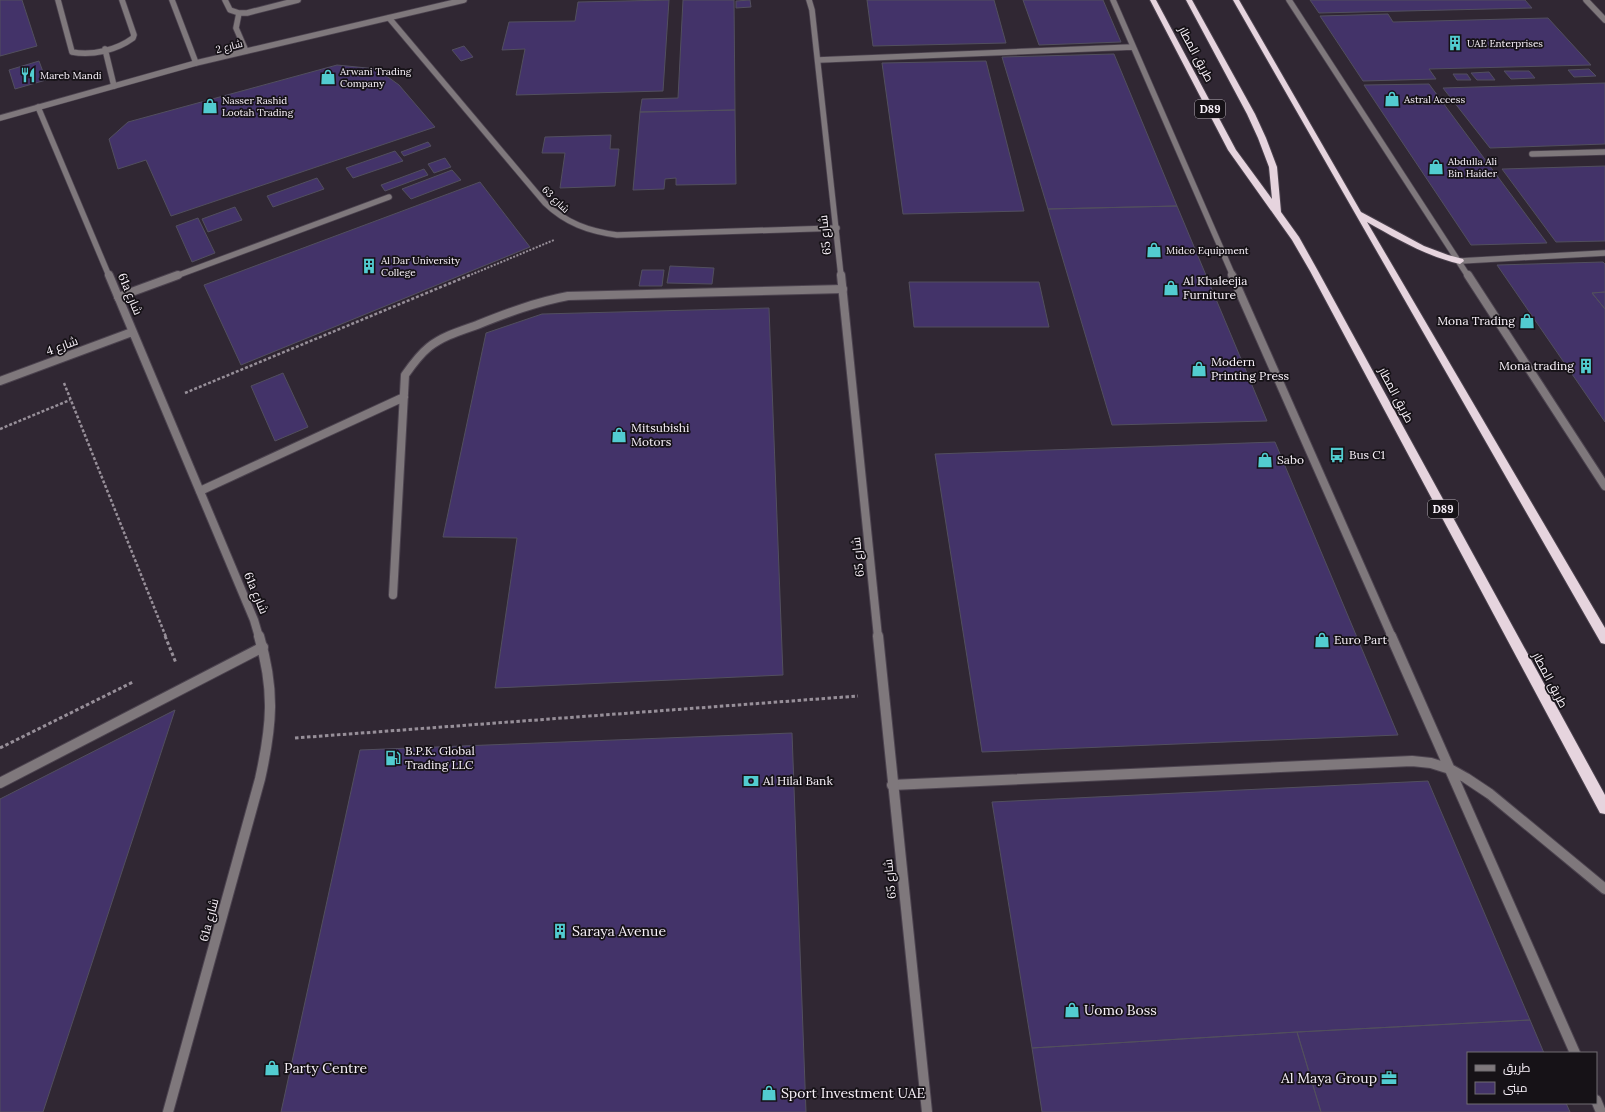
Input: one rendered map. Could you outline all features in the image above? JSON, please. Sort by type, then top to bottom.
[{"type":"highway","name":"طريق المطار","points":[[1153,0],[1232,150],[1296,240],[1318,278],[1605,808]]},
{"type":"highway","points":[[1189,0],[1251,114],[1262,138],[1273,167],[1277,212]]},
{"type":"highway","points":[[1236,0],[1605,639]]},
{"type":"highway","points":[[1359,214],[1434,254],[1447,259],[1460,261]]},
{"type":"street","points":[[58,0],[72,52],[83,54],[125,44],[133,38],[134,35],[122,0]]},
{"type":"street","points":[[172,0],[196,63]]},
{"type":"street","points":[[225,0],[230,10],[239,13],[255,11],[298,0]]},
{"type":"street","name":"شارع 2","points":[[0,118],[196,63],[464,0]]},
{"type":"street","name":"شارع 65","points":[[809,0],[812,10],[837,228],[892,785],[927,1112]]},
{"type":"street","points":[[1113,0],[1575,1052]]},
{"type":"street","points":[[1289,0],[1605,486]]},
{"type":"street","points":[[1586,0],[1605,20]]},
{"type":"street","points":[[239,13],[234,24],[235,30],[246,51]]},
{"type":"street","name":"شارع 63","points":[[389,18],[545,203],[567,221],[598,233],[636,235],[837,228]]},
{"type":"street","points":[[818,60],[1134,47]]},
{"type":"street","points":[[105,49],[114,86]]},
{"type":"street","name":"61a شارع","points":[[38,107],[254,620],[263,647],[271,695],[268,740],[260,779],[168,1112]]},
{"type":"street","points":[[1532,154],[1605,152]]},
{"type":"street","points":[[118,297],[389,197]]},
{"type":"street","points":[[1460,261],[1605,253]]},
{"type":"street","points":[[393,595],[405,375],[415,359],[431,345],[451,335],[519,307],[547,299],[588,295],[843,289]]},
{"type":"street","name":"شارع 4","points":[[0,381],[132,332]]},
{"type":"street","points":[[200,491],[404,397]]},
{"type":"street","points":[[0,783],[263,647]]},
{"type":"street","points":[[892,785],[1412,762],[1431,763],[1450,769],[1490,794],[1605,889]]},
{"type":"street","points":[[1597,1102],[1602,1112]]},
{"type":"path","points":[[162,403],[582,228]]},
{"type":"path","points":[[56,360],[70,400],[185,687]]},
{"type":"path","points":[[0,429],[70,400]]},
{"type":"path","points":[[168,665],[175,661]]},
{"type":"path","points":[[0,748],[140,679]]},
{"type":"path","points":[[268,740],[884,694]]},
{"type":"building","points":[[0,0],[22,0],[37,46],[0,56]]},
{"type":"building","points":[[669,0],[663,91],[516,95],[525,49],[502,50],[509,22],[575,21],[578,2]]},
{"type":"building","points":[[683,0],[734,0],[735,110],[640,112],[642,99],[678,98]]},
{"type":"building","points":[[750,0],[751,7],[736,8],[736,1]]},
{"type":"building","points":[[867,0],[994,0],[1006,43],[873,46]]},
{"type":"building","points":[[1023,0],[1103,0],[1121,42],[1039,45]]},
{"type":"building","points":[[1310,0],[1525,0],[1532,8],[1319,13]]},
{"type":"building","name":"UAE Enterprises","points":[[1388,14],[1393,22],[1548,18],[1591,65],[1429,69],[1436,79],[1363,81],[1320,16]]},
{"type":"building","points":[[464,46],[473,57],[461,61],[452,50]]},
{"type":"building","points":[[1114,54],[1177,206],[1048,209],[1002,57]]},
{"type":"building","name":"Mareb Mandi","points":[[39,61],[46,80],[15,89],[9,70]]},
{"type":"building","points":[[986,61],[1024,211],[903,214],[882,63]]},
{"type":"building","points":[[337,65],[377,69],[399,85],[435,127],[171,216],[146,160],[118,169],[109,139],[128,122]]},
{"type":"building","points":[[1589,69],[1596,76],[1574,77],[1568,70]]},
{"type":"building","points":[[1504,71],[1529,71],[1535,78],[1511,79]]},
{"type":"building","points":[[1489,72],[1495,80],[1477,80],[1471,73]]},
{"type":"building","points":[[1453,74],[1467,74],[1471,80],[1457,80]]},
{"type":"building","points":[[1605,83],[1605,144],[1490,148],[1443,88]]},
{"type":"building","points":[[1429,84],[1547,243],[1471,245],[1364,85]]},
{"type":"building","points":[[735,110],[736,184],[676,185],[676,178],[665,179],[664,189],[633,190],[640,112]]},
{"type":"building","points":[[611,135],[610,149],[619,149],[615,186],[560,188],[565,153],[542,153],[545,137]]},
{"type":"building","points":[[428,142],[431,146],[404,156],[401,152]]},
{"type":"building","points":[[395,151],[403,161],[353,178],[346,168]]},
{"type":"building","points":[[445,158],[451,167],[434,173],[428,164]]},
{"type":"building","points":[[1605,166],[1605,241],[1556,242],[1502,169]]},
{"type":"building","points":[[424,169],[428,175],[385,191],[381,185]]},
{"type":"building","points":[[452,170],[461,180],[411,199],[402,189]]},
{"type":"building","points":[[317,178],[324,189],[273,207],[267,196]]},
{"type":"building","name":"Al Dar University College","points":[[480,182],[530,247],[241,365],[204,285]]},
{"type":"building","points":[[1177,206],[1267,421],[1112,425],[1048,209]]},
{"type":"building","points":[[235,207],[242,220],[208,232],[202,219]]},
{"type":"building","points":[[198,218],[215,253],[192,262],[176,226]]},
{"type":"building","name":"Mona trading","points":[[1603,262],[1605,264],[1605,292],[1592,293],[1605,309],[1605,422],[1497,265]]},
{"type":"building","points":[[670,266],[714,268],[712,284],[667,283]]},
{"type":"building","points":[[642,270],[664,270],[662,286],[639,286]]},
{"type":"building","points":[[909,282],[1039,282],[1049,327],[914,327]]},
{"type":"building","points":[[1605,292],[1605,309],[1592,293]]},
{"type":"building","name":"Mitsubishi Motors","points":[[769,308],[783,675],[495,688],[517,538],[443,537],[486,333],[542,314]]},
{"type":"building","points":[[283,373],[308,427],[275,441],[251,386]]},
{"type":"building","points":[[1275,442],[1398,735],[982,752],[935,454]]},
{"type":"building","points":[[175,710],[43,1112],[0,1112],[0,799]]},
{"type":"building","name":"Saraya Avenue","points":[[792,733],[806,1112],[281,1112],[360,750]]},
{"type":"building","points":[[1428,781],[1530,1020],[1032,1048],[992,802]]},
{"type":"building","name":"Al Maya Group","points":[[1530,1020],[1544,1052],[1467,1052],[1467,1104],[1566,1104],[1570,1112],[1321,1112],[1297,1032]]},
{"type":"building","points":[[1297,1032],[1321,1112],[1042,1112],[1032,1048]]},
{"type":"place","name":"UAE Enterprises","points":[[1455,43]]},
{"type":"place","name":"Mareb Mandi","points":[[28,75]]},
{"type":"place","name":"Arwani Trading Company","points":[[328,77]]},
{"type":"place","name":"Astral Access","points":[[1392,99]]},
{"type":"place","name":"Nasser Rashid Lootah Trading","points":[[210,106]]},
{"type":"place","name":"Abdulla Ali Bin Haider","points":[[1436,167]]},
{"type":"place","name":"Midco Equipment","points":[[1154,250]]},
{"type":"place","name":"Al Dar University College","points":[[369,266]]},
{"type":"place","name":"Al Khaleejia Furniture","points":[[1171,288]]},
{"type":"place","name":"Mona Trading","points":[[1527,321]]},
{"type":"place","name":"Mona trading","points":[[1586,366]]},
{"type":"place","name":"Modern Printing Press","points":[[1199,369]]},
{"type":"place","name":"Mitsubishi Motors","points":[[619,435]]},
{"type":"place","name":"Bus C1","points":[[1337,455]]},
{"type":"place","name":"Sabo","points":[[1265,460]]},
{"type":"place","name":"Euro Part","points":[[1322,640]]},
{"type":"place","name":"B.P.K. Global Trading LLC","points":[[393,758]]},
{"type":"place","name":"Al Hilal Bank","points":[[751,781]]},
{"type":"place","name":"Saraya Avenue","points":[[560,931]]},
{"type":"place","name":"Uomo Boss","points":[[1072,1010]]},
{"type":"place","name":"Party Centre","points":[[272,1068]]},
{"type":"place","name":"Al Maya Group","points":[[1389,1078]]},
{"type":"place","name":"Sport Investment UAE","points":[[769,1093]]}]
